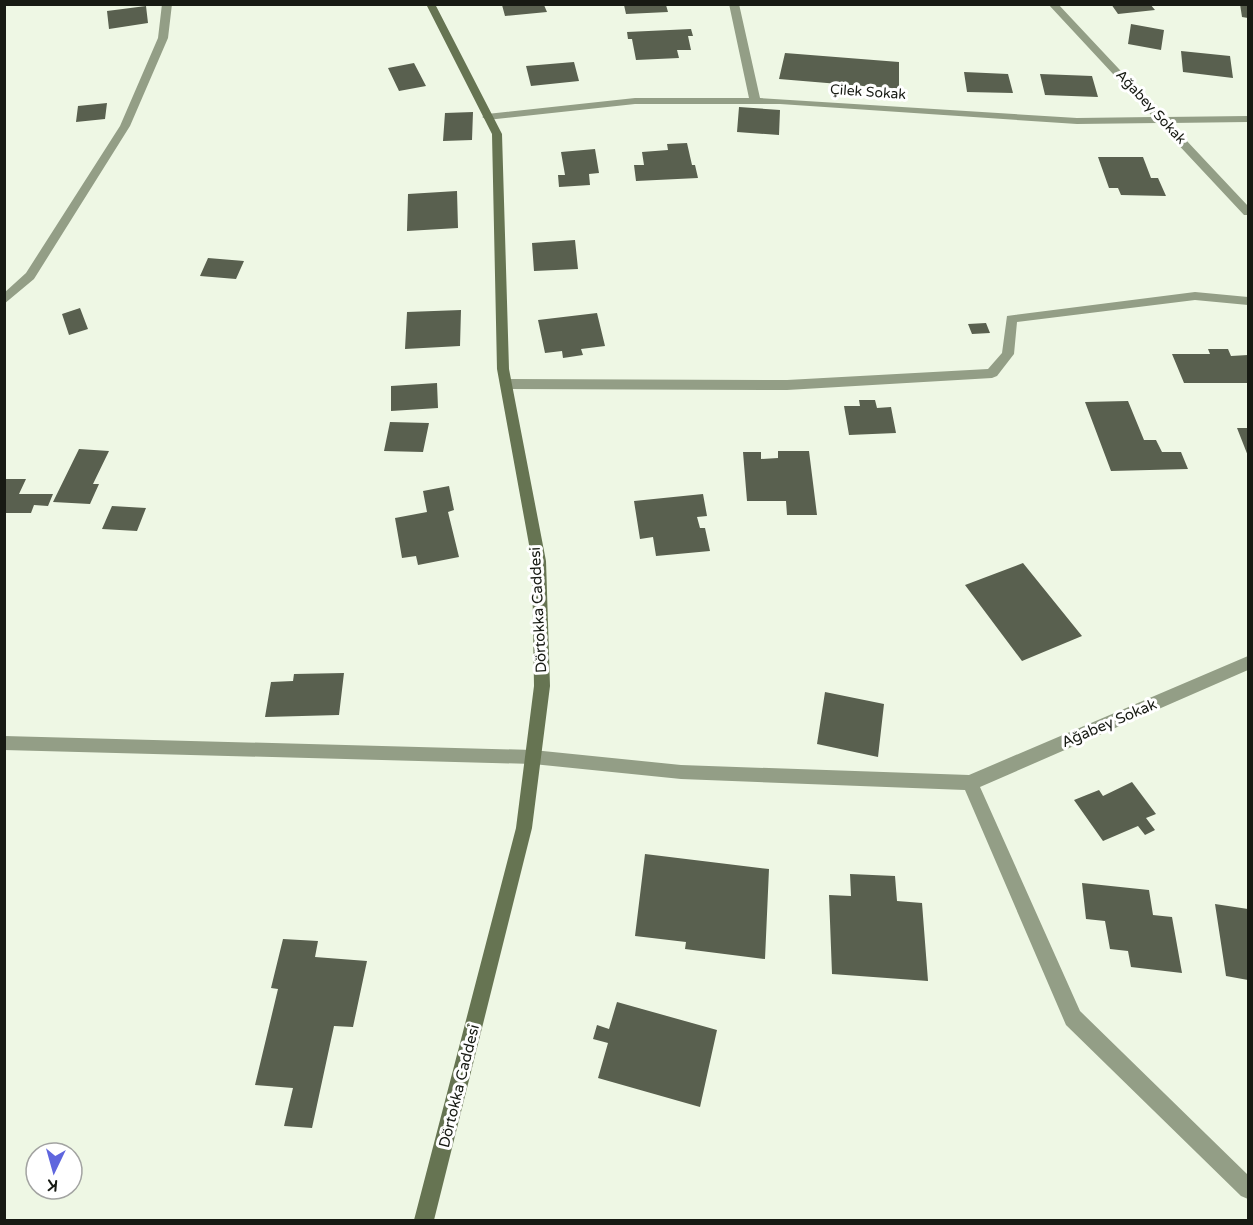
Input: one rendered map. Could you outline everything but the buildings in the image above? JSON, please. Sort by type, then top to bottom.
[{"type":"street","points":[[4,300],[30,276],[125,126],[163,38],[167,4]]},
{"type":"street","name":"Dörtokka Caddesi","points":[[424,1221],[524,828],[542,686],[539,561],[503,369],[497,134],[430,4]]},
{"type":"street","points":[[734,4],[756,101]]},
{"type":"street","name":"Ağabey Sokak","points":[[1052,4],[1248,212]]},
{"type":"street","name":"Çilek Sokak","points":[[487,117],[635,101],[756,101],[1077,121],[1164,122],[1248,119]]},
{"type":"street","points":[[506,384],[787,385],[992,372],[1008,354],[1011,319],[1195,296],[1248,301]]},
{"type":"street","name":"Ağabey Sokak","points":[[970,783],[1248,663]]},
{"type":"street","points":[[4,743],[533,757],[681,772],[970,783],[1073,1017],[1248,1189]]}]
